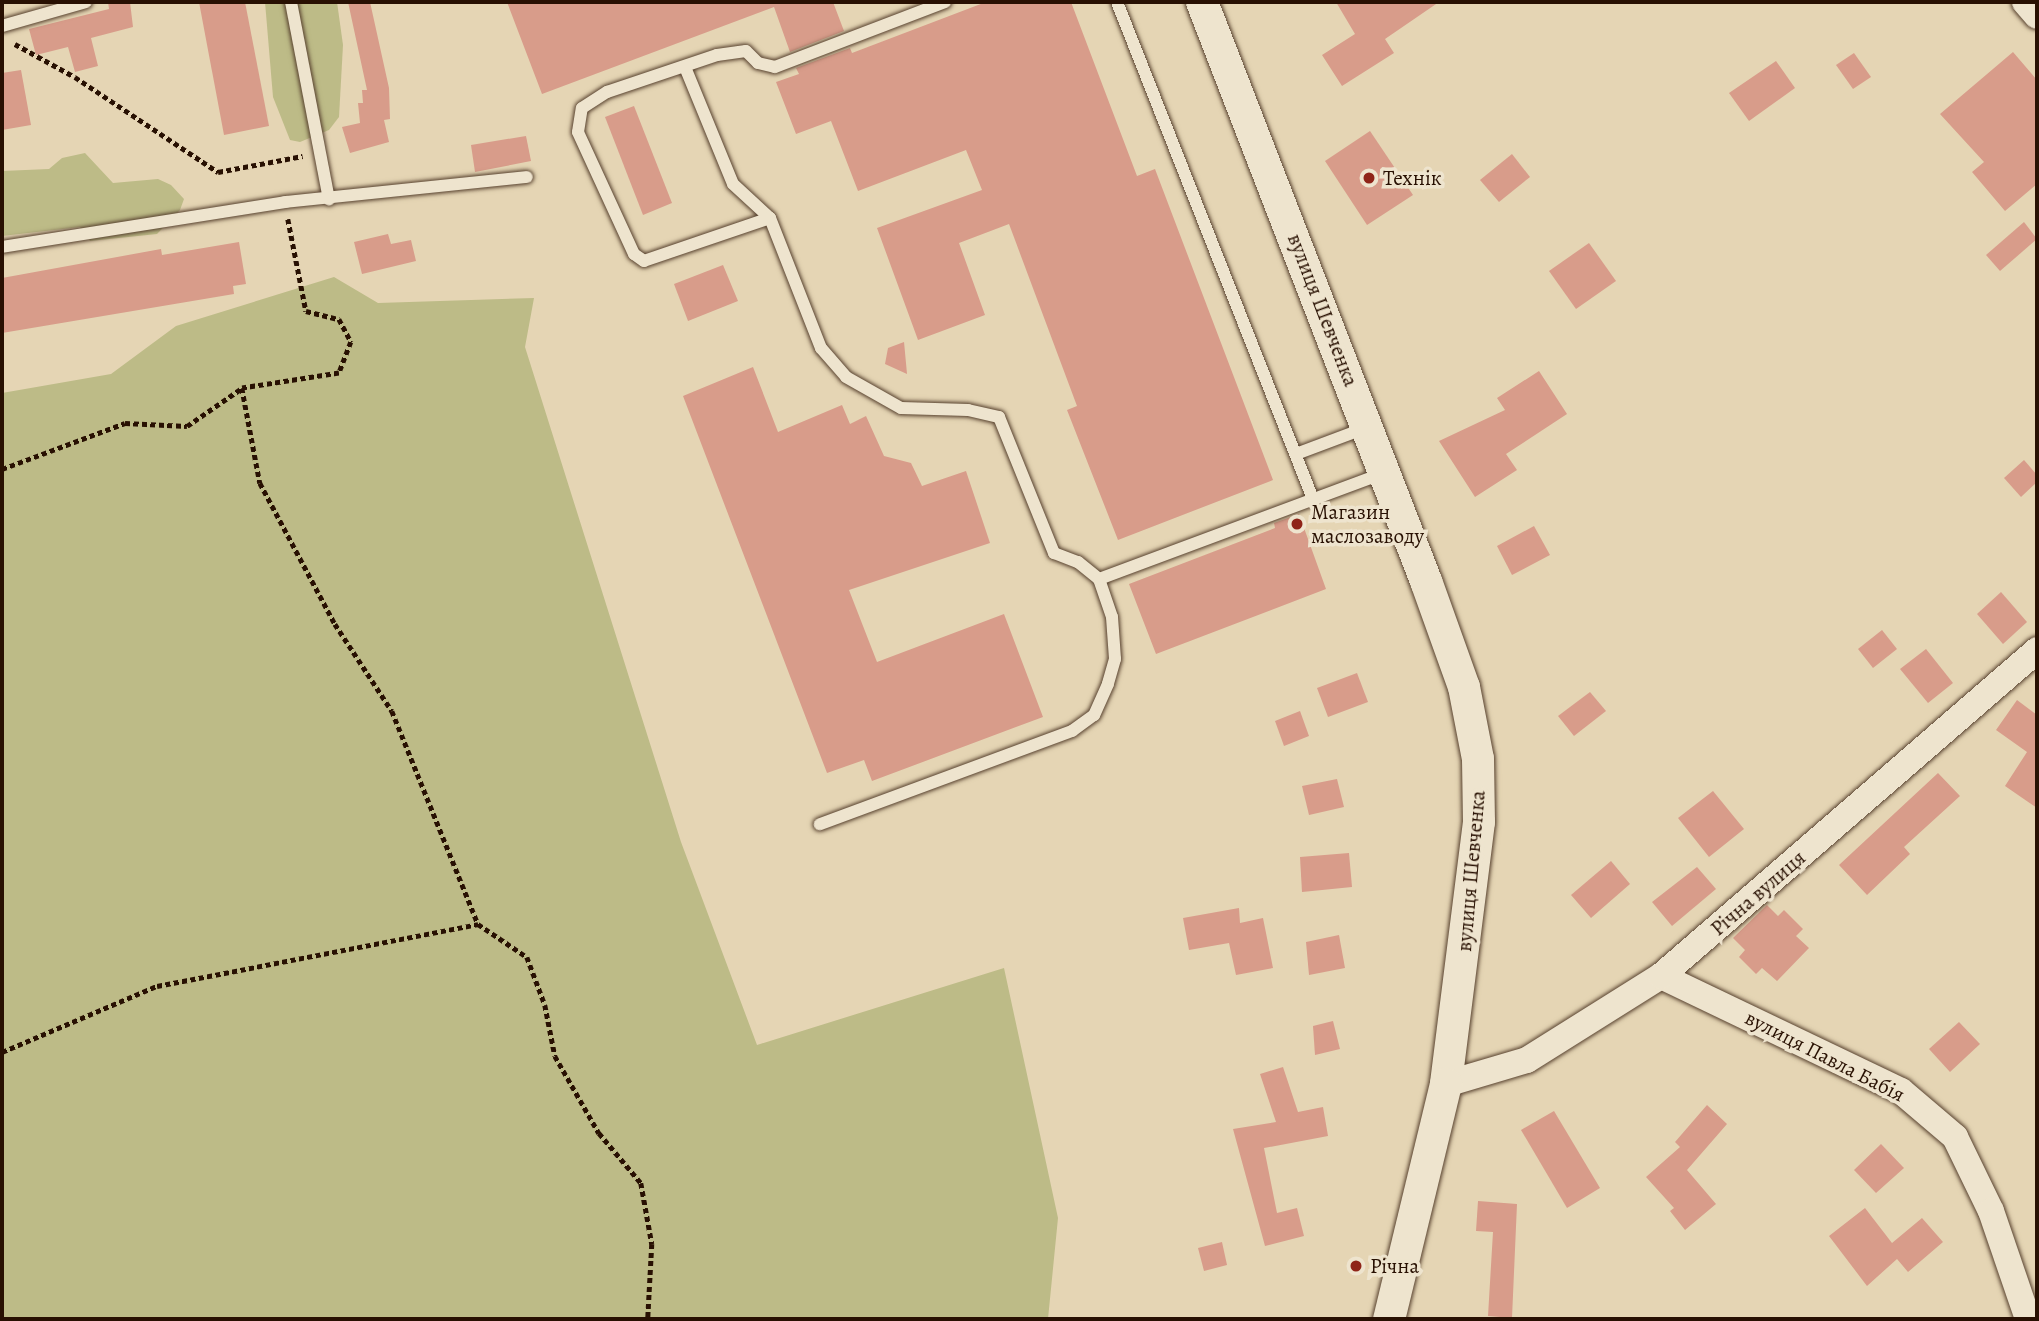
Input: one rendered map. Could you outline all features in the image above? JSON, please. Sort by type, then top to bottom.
[{"type":"street","name":"вулиця Шевченка","points":[[1202,2],[1368,427],[1464,687],[1478,759],[1479,822],[1446,1084],[1389,1319]]},
{"type":"street","points":[[2025,2],[2037,16]]},
{"type":"street","name":"Річна вулиця","points":[[1446,1084],[1527,1060],[1661,976],[2037,650]]},
{"type":"street","name":"вулиця Павла Бабія","points":[[1661,976],[1901,1091],[1955,1137],[1992,1211],[2028,1319]]},
{"type":"lane","points":[[2,26],[86,2]]},
{"type":"lane","points":[[291,2],[329,200]]},
{"type":"lane","points":[[770,218],[644,261],[634,254],[578,132],[582,108],[607,92],[746,51],[758,63],[775,68],[945,2]]},
{"type":"lane","points":[[1117,2],[1313,499]]},
{"type":"lane","points":[[685,68],[733,184],[770,218],[821,348],[846,377],[901,408],[968,410],[999,417],[1054,553],[1078,562],[1099,579],[1112,617],[1115,659],[1094,715],[1072,731],[820,824]]},
{"type":"lane","points":[[2,247],[285,202],[329,200],[527,177]]},
{"type":"lane","points":[[1296,454],[1368,427]]},
{"type":"lane","points":[[1099,579],[1385,472]]},
{"type":"path","points":[[12,42],[75,77],[218,172],[318,153]]},
{"type":"path","points":[[2,469],[125,423],[187,426],[242,388],[340,373],[351,342],[339,319],[306,311],[285,202]]},
{"type":"path","points":[[242,388],[260,483],[335,624],[392,712],[478,924],[527,957],[545,1005],[555,1056],[599,1133],[641,1183],[652,1244],[648,1319]]},
{"type":"path","points":[[2,1052],[157,986],[478,924]]},
{"type":"shaded area","points":[[265,2],[337,2],[343,45],[339,117],[329,130],[300,142],[290,140],[273,97]]},
{"type":"shaded area","points":[[85,153],[113,183],[158,179],[171,185],[184,199],[180,210],[157,234],[90,241],[80,227],[2,236],[2,171],[49,169],[62,158]]},
{"type":"shaded area","points":[[334,277],[378,303],[534,298],[525,347],[681,842],[757,1045],[1004,968],[1058,1218],[1048,1319],[2,1319],[2,393],[111,374],[176,326]]},
{"type":"building","points":[[108,2],[130,2],[133,27],[91,38],[98,66],[75,72],[68,47],[36,55],[29,29],[109,9]]},
{"type":"building","points":[[199,2],[245,2],[269,126],[224,135]]},
{"type":"building","points":[[348,2],[370,2],[389,88],[390,119],[384,120],[389,142],[350,153],[342,127],[360,123],[358,103],[363,103],[362,90],[367,90]]},
{"type":"building","points":[[507,2],[833,2],[844,31],[790,52],[774,7],[542,94]]},
{"type":"building","points":[[986,2],[1071,2],[1137,176],[1155,169],[1273,480],[1118,540],[1067,410],[1077,406],[1009,224],[959,243],[985,315],[918,340],[877,228],[982,190],[966,150],[858,191],[831,121],[796,134],[776,82],[799,74],[796,68],[850,48],[852,53]]},
{"type":"building","points":[[1336,2],[1439,2],[1385,39],[1394,53],[1342,86],[1322,55],[1355,34]]},
{"type":"building","points":[[2013,52],[2037,80],[2037,184],[2005,211],[1972,172],[1984,162],[1940,114]]},
{"type":"building","points":[[1854,53],[1871,77],[1853,89],[1836,65]]},
{"type":"building","points":[[1776,61],[1795,88],[1749,121],[1729,93]]},
{"type":"building","points":[[21,70],[31,125],[2,130],[2,73]]},
{"type":"building","points":[[634,106],[672,203],[643,215],[605,117]]},
{"type":"building","name":"Технік","points":[[1370,131],[1413,195],[1367,225],[1325,161]]},
{"type":"building","points":[[526,136],[531,161],[475,172],[471,145]]},
{"type":"building","points":[[1512,154],[1530,177],[1499,202],[1480,180]]},
{"type":"building","points":[[2024,222],[2037,239],[2000,271],[1986,255]]},
{"type":"building","points":[[388,234],[391,244],[411,240],[416,261],[362,274],[354,242]]},
{"type":"building","points":[[239,242],[246,284],[233,286],[234,294],[2,333],[2,278],[161,249],[162,255]]},
{"type":"building","points":[[1589,243],[1616,281],[1576,309],[1549,271]]},
{"type":"building","points":[[723,265],[738,301],[688,321],[674,284]]},
{"type":"building","points":[[904,342],[907,374],[885,364],[888,348]]},
{"type":"building","points":[[753,367],[778,432],[842,405],[850,424],[866,416],[884,456],[911,463],[922,486],[966,471],[990,543],[849,590],[877,662],[1004,614],[1043,717],[872,781],[864,760],[827,773],[683,396]]},
{"type":"building","points":[[1539,371],[1567,414],[1506,454],[1517,470],[1475,497],[1439,441],[1505,410],[1497,398]]},
{"type":"building","points":[[2024,460],[2037,475],[2037,482],[2021,497],[2004,478]]},
{"type":"building","points":[[1299,514],[1326,589],[1156,654],[1129,584],[1275,528],[1274,523]]},
{"type":"building","points":[[1534,526],[1550,555],[1512,575],[1497,546]]},
{"type":"building","points":[[2001,592],[2027,622],[2003,644],[1977,614]]},
{"type":"building","points":[[1882,630],[1897,649],[1873,668],[1858,649]]},
{"type":"building","points":[[1926,649],[1953,683],[1928,703],[1900,669]]},
{"type":"building","points":[[1357,673],[1368,702],[1328,717],[1317,688]]},
{"type":"building","points":[[1590,692],[1606,711],[1574,736],[1558,716]]},
{"type":"building","points":[[2017,700],[2037,715],[2037,808],[2005,786],[2027,752],[1996,730]]},
{"type":"building","points":[[1300,711],[1309,736],[1284,746],[1275,721]]},
{"type":"building","points":[[1938,773],[1960,796],[1904,847],[1910,854],[1867,895],[1839,865]]},
{"type":"building","points":[[1337,779],[1344,807],[1309,815],[1302,786]]},
{"type":"building","points":[[1713,791],[1744,829],[1709,857],[1678,818]]},
{"type":"building","points":[[1349,853],[1352,887],[1302,892],[1300,857]]},
{"type":"building","points":[[1611,861],[1630,884],[1591,918],[1571,895]]},
{"type":"building","points":[[1697,867],[1716,889],[1672,926],[1652,902]]},
{"type":"building","points":[[1767,905],[1778,916],[1784,910],[1803,929],[1796,936],[1809,948],[1777,981],[1762,968],[1756,974],[1739,957],[1745,950],[1733,938]]},
{"type":"building","points":[[1239,908],[1240,923],[1263,918],[1273,968],[1236,975],[1229,943],[1189,950],[1183,918]]},
{"type":"building","points":[[1339,935],[1345,968],[1309,975],[1306,942]]},
{"type":"building","points":[[1333,1021],[1340,1049],[1315,1055],[1313,1026]]},
{"type":"building","points":[[1959,1022],[1980,1044],[1950,1072],[1929,1049]]},
{"type":"building","points":[[1283,1067],[1298,1112],[1323,1107],[1328,1136],[1264,1148],[1277,1213],[1297,1208],[1304,1236],[1265,1246],[1233,1129],[1276,1122],[1260,1074]]},
{"type":"building","points":[[1707,1105],[1727,1124],[1687,1170],[1716,1204],[1685,1230],[1670,1211],[1674,1208],[1646,1177],[1680,1147],[1675,1142]]},
{"type":"building","points":[[1554,1111],[1600,1188],[1567,1208],[1521,1130]]},
{"type":"building","points":[[1881,1144],[1904,1168],[1876,1193],[1854,1170]]},
{"type":"building","points":[[1478,1201],[1517,1204],[1512,1318],[1488,1316],[1493,1232],[1476,1231]]},
{"type":"building","points":[[1865,1208],[1892,1243],[1922,1218],[1943,1242],[1908,1272],[1897,1259],[1867,1286],[1829,1236]]},
{"type":"building","points":[[1222,1242],[1227,1265],[1204,1271],[1198,1248]]},
{"type":"place","name":"Технік","points":[[1369,178]]},
{"type":"place","name":"Магазин маслозаводу","points":[[1297,524]]},
{"type":"place","name":"Річна","points":[[1356,1266]]}]
